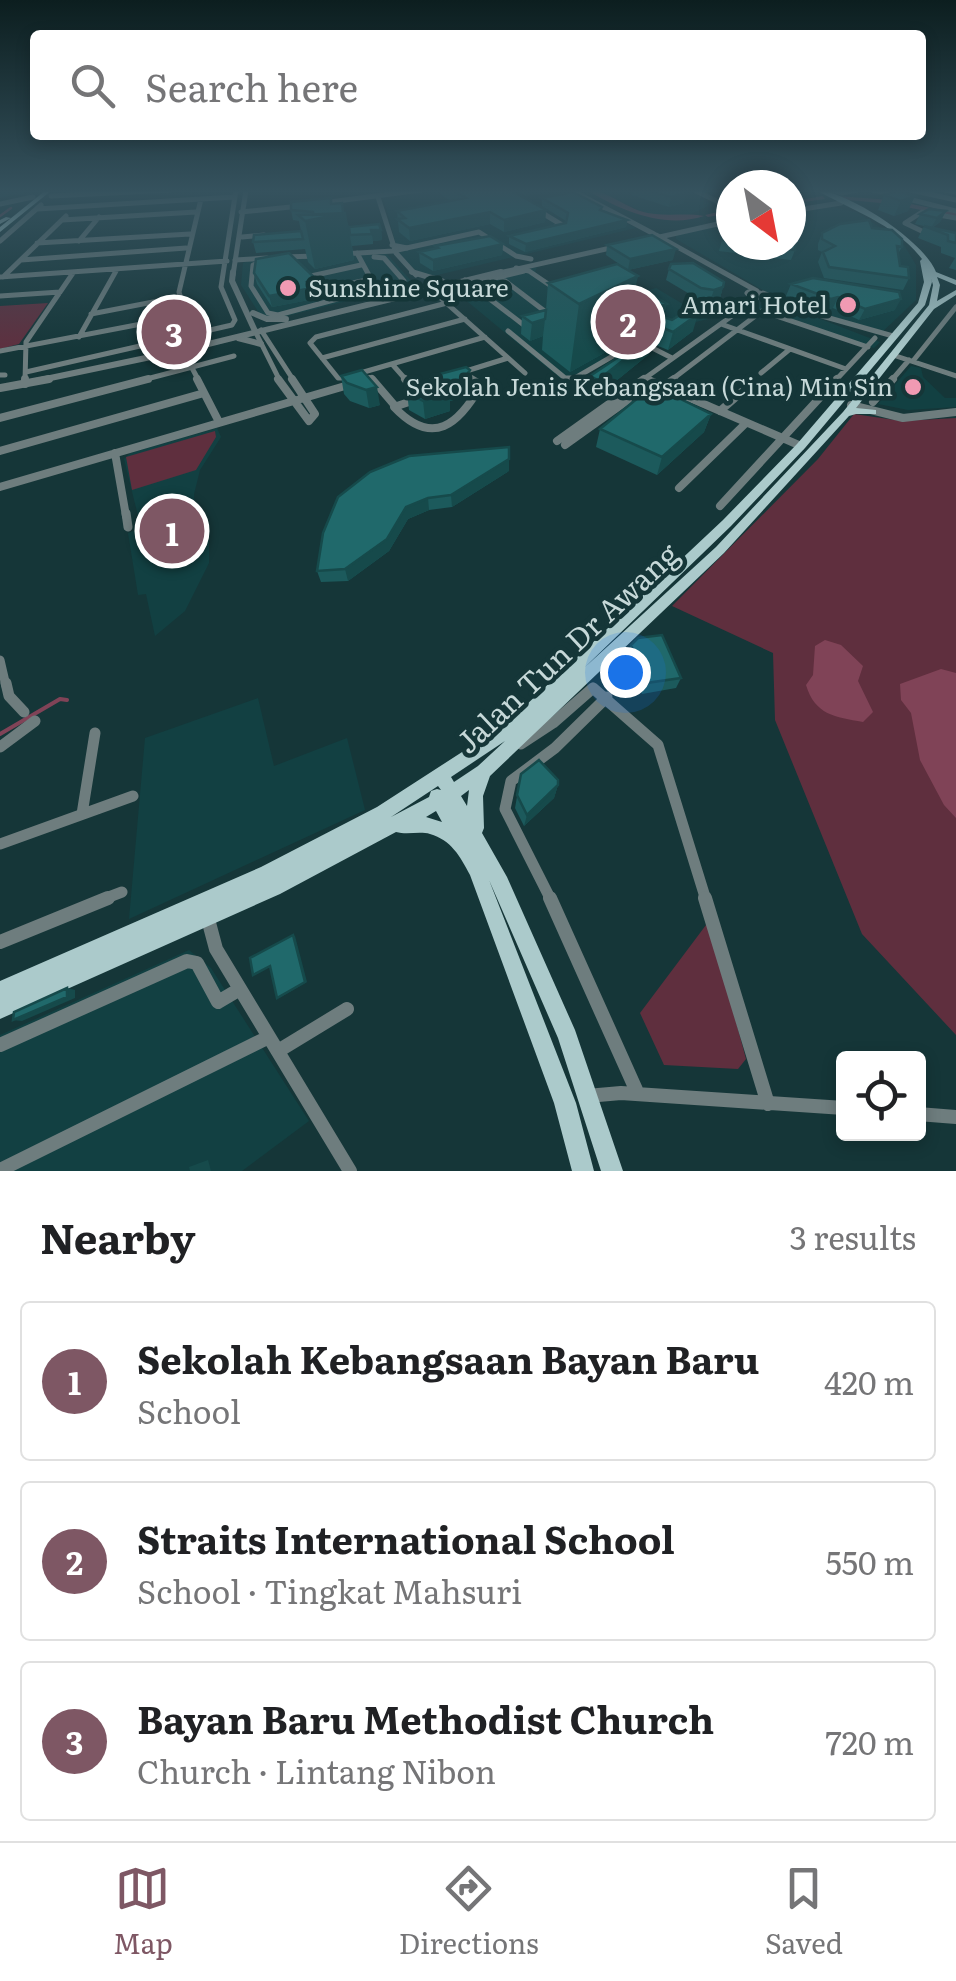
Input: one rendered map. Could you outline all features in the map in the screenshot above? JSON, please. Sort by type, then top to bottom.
[{"type":"main road","name":"Jalan Tun Dr Awang","points":[[0,1009],[208,919],[391,828],[446,798],[484,771],[720,550],[846,404],[883,338],[903,325],[926,292],[924,264],[910,245]]},
{"type":"main road","name":"Jalan Tun Dr Awang","points":[[0,991],[267,872],[436,781],[536,705],[692,558],[800,446],[861,393],[893,355],[940,290],[937,274],[915,245]]},
{"type":"main road","points":[[937,274],[956,287]]},
{"type":"main road","points":[[903,325],[920,314],[933,291],[956,287]]},
{"type":"main road","points":[[928,311],[956,287]]},
{"type":"main road","points":[[861,393],[873,407]]},
{"type":"main road","points":[[846,404],[854,410],[873,407]]},
{"type":"main road","points":[[484,771],[475,796],[470,840],[565,1103],[583,1171]]},
{"type":"main road","points":[[436,781],[470,840],[568,1037],[612,1171]]},
{"type":"main road","points":[[391,828],[430,825],[470,840]]},
{"type":"street","points":[[2,277],[35,245]]},
{"type":"street","points":[[187,245],[178,297],[192,336]]},
{"type":"street","points":[[0,386],[232,324],[234,320],[221,287],[227,245]]},
{"type":"street","points":[[239,245],[234,288],[286,392],[298,399]]},
{"type":"street","points":[[240,245],[236,260],[239,282],[250,314]]},
{"type":"street","points":[[390,245],[417,277],[442,281]]},
{"type":"street","points":[[2,277],[357,255],[423,245]]},
{"type":"street","points":[[496,245],[513,263]]},
{"type":"street","points":[[26,379],[224,337],[409,289],[500,276],[607,245]]},
{"type":"street","points":[[675,245],[759,295]]},
{"type":"street","points":[[21,260],[186,248]]},
{"type":"street","points":[[297,258],[326,289],[371,279],[357,255]]},
{"type":"street","points":[[297,258],[254,264],[250,280],[268,313],[278,315],[394,286],[404,280],[384,258],[357,255]]},
{"type":"street","points":[[250,314],[292,320],[513,263],[529,266],[560,292]]},
{"type":"street","points":[[467,282],[513,263],[529,266]]},
{"type":"street","points":[[311,276],[361,265]]},
{"type":"street","points":[[79,337],[116,271]]},
{"type":"street","points":[[26,379],[25,347],[73,273]]},
{"type":"street","points":[[500,276],[554,317]]},
{"type":"street","points":[[409,289],[416,285],[417,277]]},
{"type":"street","points":[[467,282],[525,326]]},
{"type":"street","points":[[743,283],[748,304]]},
{"type":"street","points":[[428,287],[525,372]]},
{"type":"street","points":[[0,296],[60,292]]},
{"type":"street","points":[[244,294],[254,292]]},
{"type":"street","points":[[747,294],[782,301],[883,338]]},
{"type":"street","points":[[561,443],[628,400],[632,390],[759,295]]},
{"type":"street","points":[[92,314],[178,297]]},
{"type":"street","points":[[447,303],[316,336],[310,343],[338,378],[343,378],[485,337]]},
{"type":"street","points":[[664,386],[771,304]]},
{"type":"street","points":[[956,307],[873,407],[912,416],[956,412]]},
{"type":"street","points":[[762,311],[868,347]]},
{"type":"street","points":[[568,313],[508,331],[565,378],[575,378],[636,343]]},
{"type":"street","points":[[224,337],[250,314]]},
{"type":"street","points":[[0,352],[183,316]]},
{"type":"street","points":[[322,358],[465,319]]},
{"type":"street","points":[[264,343],[273,331],[292,320]]},
{"type":"street","points":[[606,323],[636,343],[672,358]]},
{"type":"street","points":[[721,324],[846,370]]},
{"type":"street","points":[[224,337],[264,343],[298,399]]},
{"type":"street","points":[[720,506],[868,347],[883,338]]},
{"type":"street","points":[[528,348],[539,344]]},
{"type":"street","points":[[761,373],[790,349]]},
{"type":"street","points":[[893,355],[956,376]]},
{"type":"street","points":[[0,418],[234,356]]},
{"type":"street","points":[[392,364],[416,391],[508,358]]},
{"type":"street","points":[[274,370],[279,367],[276,359]]},
{"type":"street","points":[[192,368],[219,422]]},
{"type":"street","points":[[0,488],[372,378],[402,417],[435,430],[447,428],[459,422],[481,385],[468,376],[396,406]]},
{"type":"street","points":[[646,379],[800,446]]},
{"type":"street","points":[[720,412],[752,383]]},
{"type":"street","points":[[272,406],[285,398],[286,392]]},
{"type":"street","points":[[0,451],[204,393]]},
{"type":"street","points":[[679,488],[746,423]]},
{"type":"street","points":[[115,454],[128,527]]},
{"type":"street","points":[[0,660],[10,696],[24,712]]},
{"type":"street","points":[[510,749],[553,723],[587,690],[597,688],[658,745],[768,1104]]},
{"type":"street","points":[[607,697],[555,748],[511,781],[504,809],[526,845],[638,1094]]},
{"type":"street","points":[[0,748],[13,734],[35,721]]},
{"type":"street","points":[[82,814],[95,733]]},
{"type":"street","points":[[0,844],[133,796]]},
{"type":"street","points":[[0,942],[122,892]]},
{"type":"street","points":[[208,919],[216,949],[350,1171]]},
{"type":"street","points":[[0,1045],[187,961],[196,963],[218,1002],[240,988]]},
{"type":"street","points":[[0,1170],[347,1010]]},
{"type":"street","points":[[565,1103],[592,1106],[621,1093],[836,1108]]},
{"type":"street","points":[[926,1115],[956,1117]]},
{"type":"shaded area","points":[[396,245],[566,245],[425,278],[399,256]]},
{"type":"shaded area","points":[[686,245],[716,245],[716,260],[806,260],[806,245],[904,245],[916,265],[916,300],[879,335],[766,292]]},
{"type":"shaded area","points":[[387,254],[414,284],[275,319],[261,316],[241,285],[243,263],[250,260]]},
{"type":"shaded area","points":[[537,267],[535,272],[578,302],[656,288],[708,319],[656,331],[567,384],[451,288]]},
{"type":"shaded area","points":[[764,301],[779,303],[880,342],[874,348],[758,309]]},
{"type":"shaded area","points":[[48,303],[19,344],[0,349],[0,306]]},
{"type":"shaded area","name":"Sekolah Jenis Kebangsaan (Cina) Min Sin","points":[[911,366],[921,368],[923,377],[945,398],[956,398],[956,407],[908,410],[878,404]]},
{"type":"shaded area","points":[[854,414],[902,421],[956,418],[956,1035],[862,934],[775,720],[773,653],[672,606],[818,459]]},
{"type":"shaded area","points":[[217,428],[221,437],[200,470],[194,494],[196,522],[209,529],[209,563],[185,611],[155,636],[146,594],[138,595],[128,533],[141,528],[124,459],[130,453]]},
{"type":"shaded area","points":[[215,431],[216,437],[196,470],[132,490],[126,457]]},
{"type":"shaded area","points":[[825,640],[841,645],[863,666],[858,681],[873,712],[863,722],[827,713],[810,695],[806,685],[813,675],[815,646]]},
{"type":"shaded area","points":[[941,669],[956,673],[956,818],[944,805],[920,760],[911,713],[901,700],[900,684]]},
{"type":"shaded area","points":[[258,698],[274,766],[347,738],[365,810],[129,919],[145,738]]},
{"type":"shaded area","points":[[709,921],[746,1059],[738,1069],[664,1065],[640,1013]]},
{"type":"shaded area","points":[[189,950],[211,968],[309,1121],[242,1171],[0,1171],[0,1035]]},
{"type":"building","points":[[500,245],[433,260],[419,252],[438,248],[435,246]]},
{"type":"building","points":[[607,245],[669,245],[676,249],[630,259]]},
{"type":"building","points":[[902,245],[897,246],[900,266],[908,267],[909,278],[829,267],[823,252],[835,246]]},
{"type":"building","name":"Sunshine Square","points":[[289,253],[317,280],[307,282],[312,288],[269,296],[254,273],[256,259]]},
{"type":"building","points":[[693,263],[724,282],[723,287],[701,288],[669,269],[671,264]]},
{"type":"building","points":[[617,264],[638,276],[579,304],[548,283]]},
{"type":"building","points":[[813,278],[899,292],[901,299],[865,309],[791,284]]},
{"type":"building","points":[[646,291],[667,304],[629,316],[634,295]]},
{"type":"building","points":[[546,310],[545,319],[532,323],[522,316]]},
{"type":"building","points":[[688,310],[698,314],[673,332],[653,324],[663,317],[672,320]]},
{"type":"building","points":[[646,335],[653,337],[598,380],[590,376],[620,356],[615,355]]},
{"type":"building","points":[[466,367],[470,370],[464,379],[443,385],[450,393],[423,401],[407,392],[438,379],[436,375]]},
{"type":"building","points":[[362,370],[377,387],[366,390],[347,383],[341,376]]},
{"type":"building","points":[[650,388],[658,388],[711,414],[662,457],[600,429]]},
{"type":"building","points":[[509,447],[509,459],[451,495],[428,498],[406,507],[387,539],[345,569],[317,571],[323,533],[338,497],[370,472],[409,456]]},
{"type":"building","points":[[662,635],[681,678],[646,683],[631,645],[638,638]]},
{"type":"building","points":[[539,760],[558,780],[558,785],[527,815],[517,795],[521,774]]},
{"type":"building","points":[[293,935],[305,982],[277,998],[270,966],[253,975],[250,958]]},
{"type":"building","points":[[67,988],[67,997],[13,1020],[14,1012]]},
{"type":"waterway","points":[[0,734],[60,699],[67,700]]},
{"type":"place","name":"Sunshine Square","points":[[288,288]]},
{"type":"place","name":"Amari Hotel","points":[[848,305]]},
{"type":"place","name":"Straits International School","points":[[628,322]]},
{"type":"place","name":"Bayan Baru Methodist Church","points":[[174,332]]},
{"type":"place","name":"Sekolah Jenis Kebangsaan (Cina) Min Sin","points":[[913,387]]},
{"type":"place","name":"Sekolah Kebangsaan Bayan Baru","points":[[172,531]]}]
